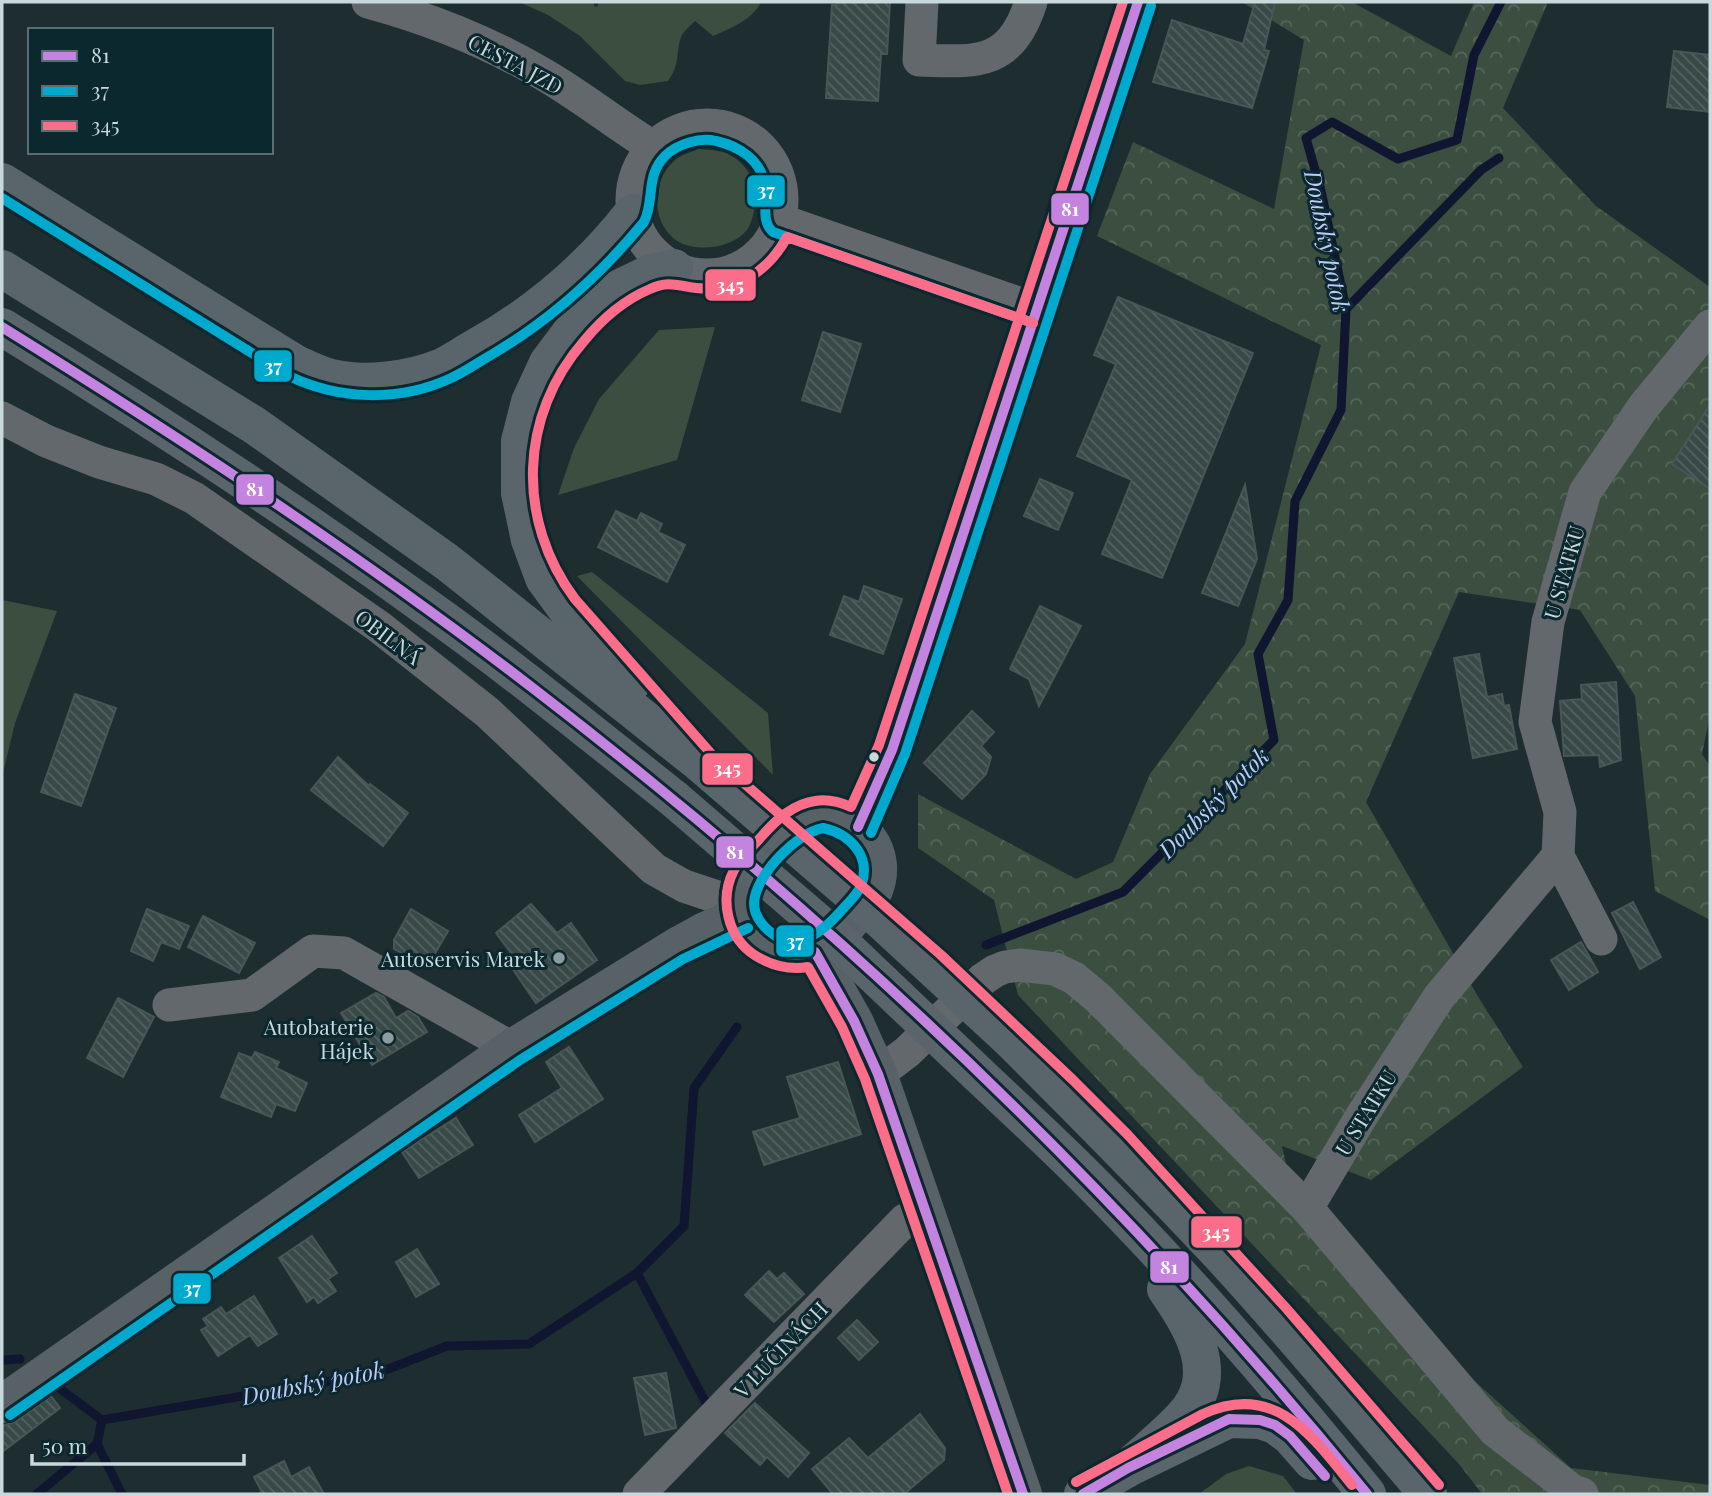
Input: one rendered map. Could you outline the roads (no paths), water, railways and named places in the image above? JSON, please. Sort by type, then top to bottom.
[{"type":"highway","points":[[2,182],[296,364],[330,378],[371,381],[403,377],[442,367],[502,333],[582,272],[633,213]]},
{"type":"highway","points":[[674,268],[649,274],[620,288],[572,331],[548,363],[530,402],[520,441],[520,493],[530,540],[544,578],[576,622],[701,764]]},
{"type":"highway","points":[[2,269],[254,425],[436,554],[701,764],[858,900],[1011,1040],[1116,1144],[1311,1356],[1428,1494]]},
{"type":"highway","points":[[2,327],[222,466],[422,604],[551,701],[673,798],[830,933],[1082,1174],[1266,1373],[1367,1494]]},
{"type":"highway","points":[[1082,1174],[1189,1321],[1200,1352],[1200,1385],[1195,1399],[1184,1416],[1128,1468]]},
{"type":"highway","points":[[1083,1494],[1128,1468],[1229,1419],[1260,1420],[1275,1425],[1290,1436],[1341,1494]]},
{"type":"street","name":"CESTA JZD","points":[[368,2],[451,29],[542,73],[653,147]]},
{"type":"street","points":[[922,2],[919,60],[972,61],[1006,48],[1024,22],[1031,2]]},
{"type":"street","points":[[858,827],[892,750],[1138,2]]},
{"type":"street","points":[[701,124],[720,125],[745,135],[766,152],[776,167],[782,184],[783,202],[773,238],[761,253],[730,272],[711,275],[692,274],[674,268],[659,258],[638,230],[632,195],[642,162],[653,147],[667,136],[701,124]]},
{"type":"street","points":[[780,220],[1038,310]]},
{"type":"street","name":"U STATKU","points":[[1601,939],[1558,856],[1560,811],[1535,722],[1548,622],[1585,492],[1644,406],[1710,326]]},
{"type":"street","name":"OBILNÁ","points":[[2,418],[46,441],[99,462],[156,479],[194,498],[378,626],[464,692],[654,869],[684,886],[741,910]]},
{"type":"street","points":[[823,814],[841,818],[858,827],[874,849],[878,867],[875,887],[866,903],[834,939],[815,952],[796,956],[771,949],[755,938],[741,910],[743,886],[751,869],[787,828],[796,822],[823,814]]},
{"type":"street","name":"U STATKU","points":[[1307,1208],[1361,1117],[1439,997],[1558,856]]},
{"type":"street","points":[[2,1404],[512,1048],[741,910]]},
{"type":"street","points":[[169,1005],[252,995],[313,951],[344,953],[512,1048]]},
{"type":"street","points":[[815,952],[854,1021],[878,1074],[1023,1494]]},
{"type":"street","points":[[878,1074],[907,1052],[983,979],[995,971],[1020,965],[1055,969],[1074,978],[1098,998],[1307,1208],[1495,1432],[1573,1491],[1582,1494]]},
{"type":"street","name":"V LUČINÁCH","points":[[639,1494],[905,1220],[924,1209]]},
{"type":"waterway","name":"Doubský potok","points":[[986,945],[1123,892],[1274,740],[1258,654],[1288,600],[1295,501],[1341,410],[1346,309],[1321,191],[1306,138],[1332,122],[1398,159],[1457,140],[1474,55],[1501,2]]},
{"type":"waterway","points":[[1346,309],[1481,170],[1499,158]]},
{"type":"waterway","name":"Doubský potok","points":[[122,1494],[97,1444],[102,1420],[378,1373],[447,1346],[529,1344],[637,1273],[684,1226],[694,1088],[737,1027]]},
{"type":"waterway","points":[[637,1273],[707,1405]]},
{"type":"waterway","points":[[2,1360],[20,1359]]},
{"type":"waterway","points":[[51,1382],[102,1420]]},
{"type":"waterway","points":[[37,1494],[97,1444]]},
{"type":"place","name":"Autoservis Marek","points":[[559,958]]},
{"type":"place","name":"Autobaterie Hájek","points":[[388,1038]]}]
